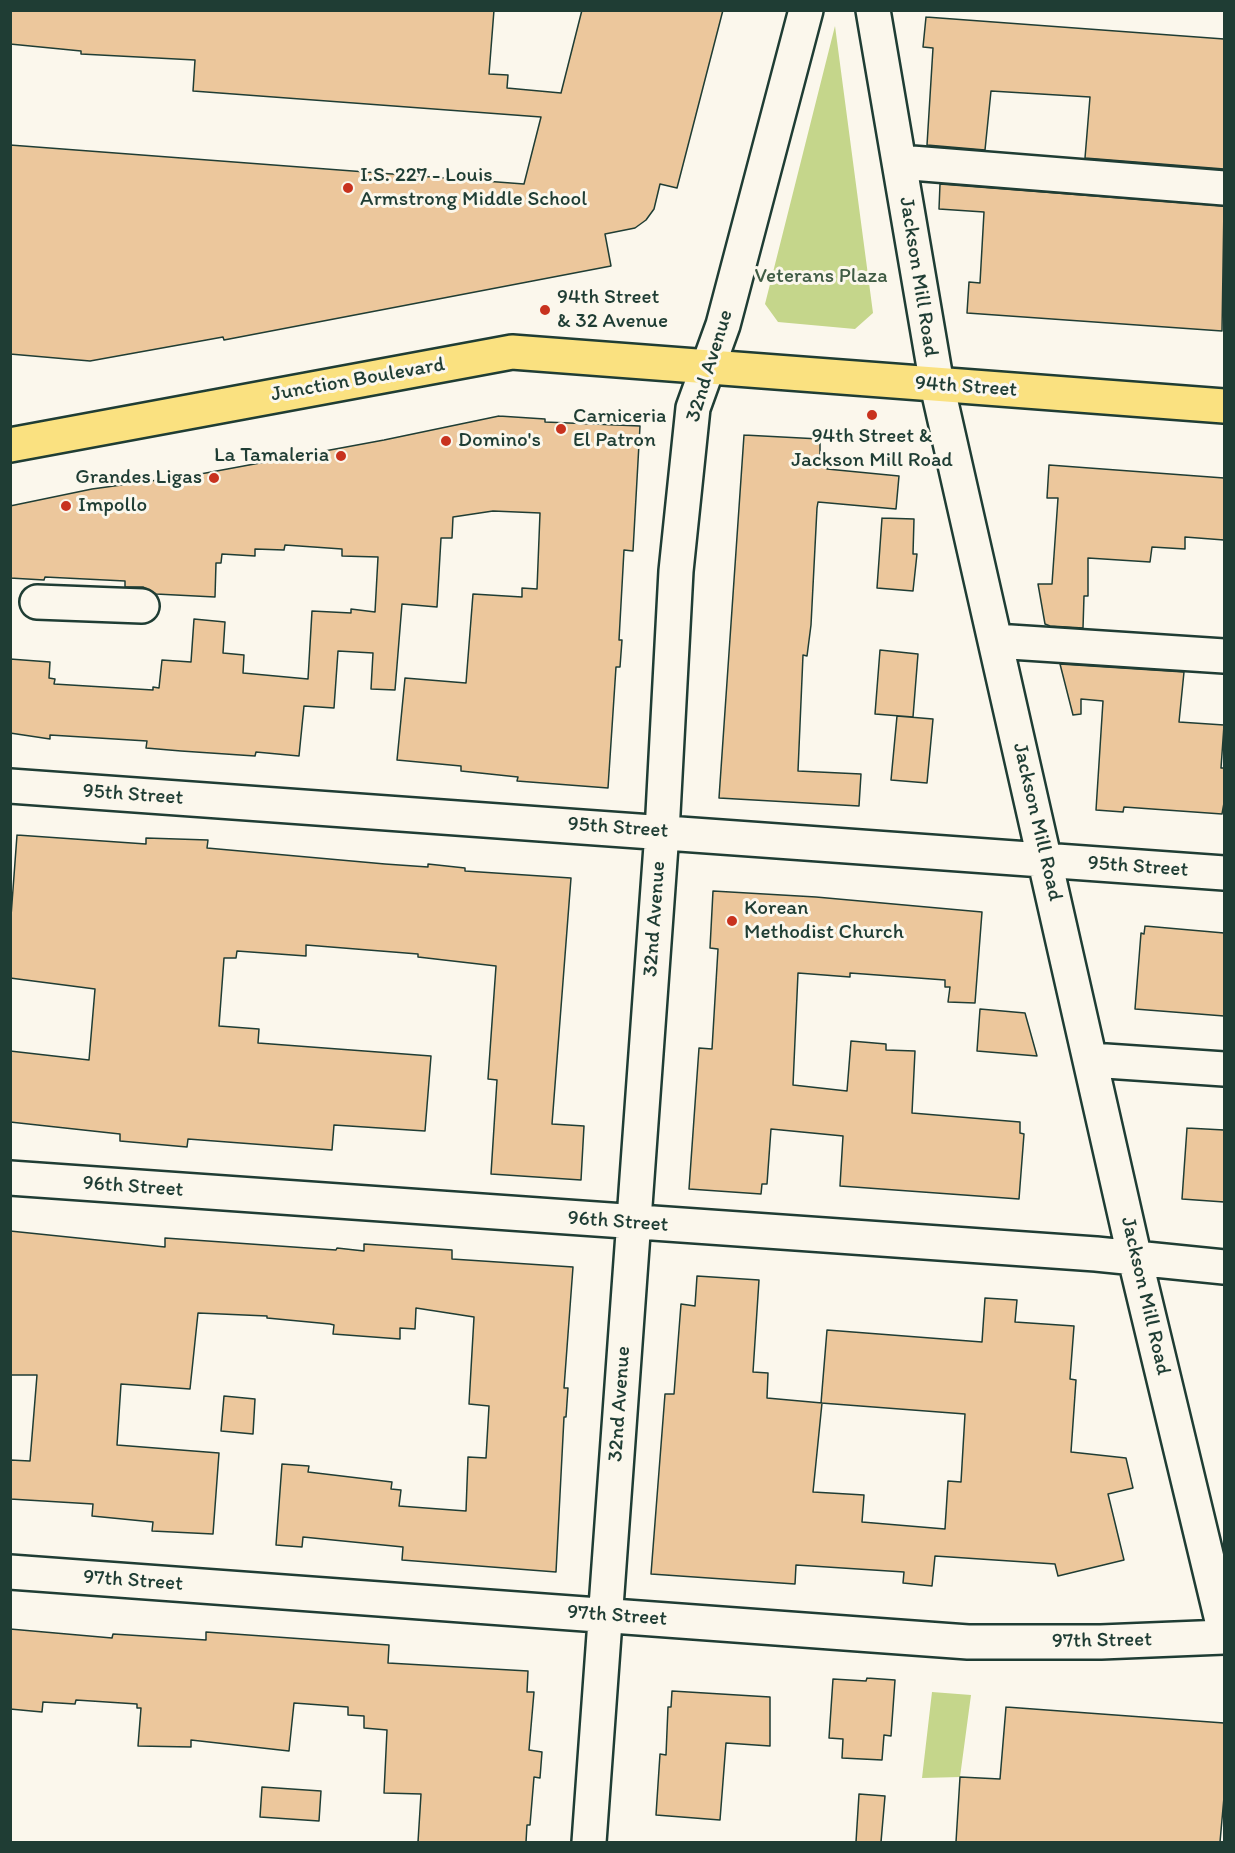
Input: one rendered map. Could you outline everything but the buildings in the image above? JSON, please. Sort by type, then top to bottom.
[{"type":"main road","name":"Junction Boulevard","points":[[10,445],[512,352],[709,367]]},
{"type":"main road","name":"94th Street","points":[[709,367],[1224,406]]},
{"type":"street","name":"32nd Avenue","points":[[589,1842],[662,832],[676,571],[693,408],[723,324],[806,10]]},
{"type":"street","name":"Jackson Mill Road","points":[[873,10],[937,385],[1135,1259],[1224,1629]]},
{"type":"street","points":[[899,162],[1224,188]]},
{"type":"street","points":[[37,602],[142,606]]},
{"type":"street","points":[[995,641],[1224,656]]},
{"type":"street","name":"95th Street","points":[[10,786],[1224,873]]},
{"type":"street","points":[[1091,1060],[1224,1069]]},
{"type":"street","name":"96th Street","points":[[10,1178],[1224,1267]]},
{"type":"street","name":"97th Street","points":[[10,1572],[968,1642],[1101,1642],[1224,1637]]},
{"type":"green space","name":"Veterans Plaza","points":[[835,26],[873,313],[855,329],[778,322],[765,304]]},
{"type":"green space","points":[[932,1692],[971,1695],[960,1777],[922,1778]]},
{"type":"place","name":"I.S. 227 - Louis Armstrong Middle School","points":[[348,188]]},
{"type":"place","name":"94th Street & 32 Avenue","points":[[545,310]]},
{"type":"place","name":"94th Street & Jackson Mill Road","points":[[872,415]]},
{"type":"place","name":"Carniceria El Patron","points":[[561,429]]},
{"type":"place","name":"Domino's","points":[[446,441]]},
{"type":"place","name":"La Tamaleria","points":[[341,456]]},
{"type":"place","name":"Grandes Ligas","points":[[214,478]]},
{"type":"place","name":"Impollo","points":[[66,506]]},
{"type":"place","name":"Korean Methodist Church","points":[[732,921]]}]
